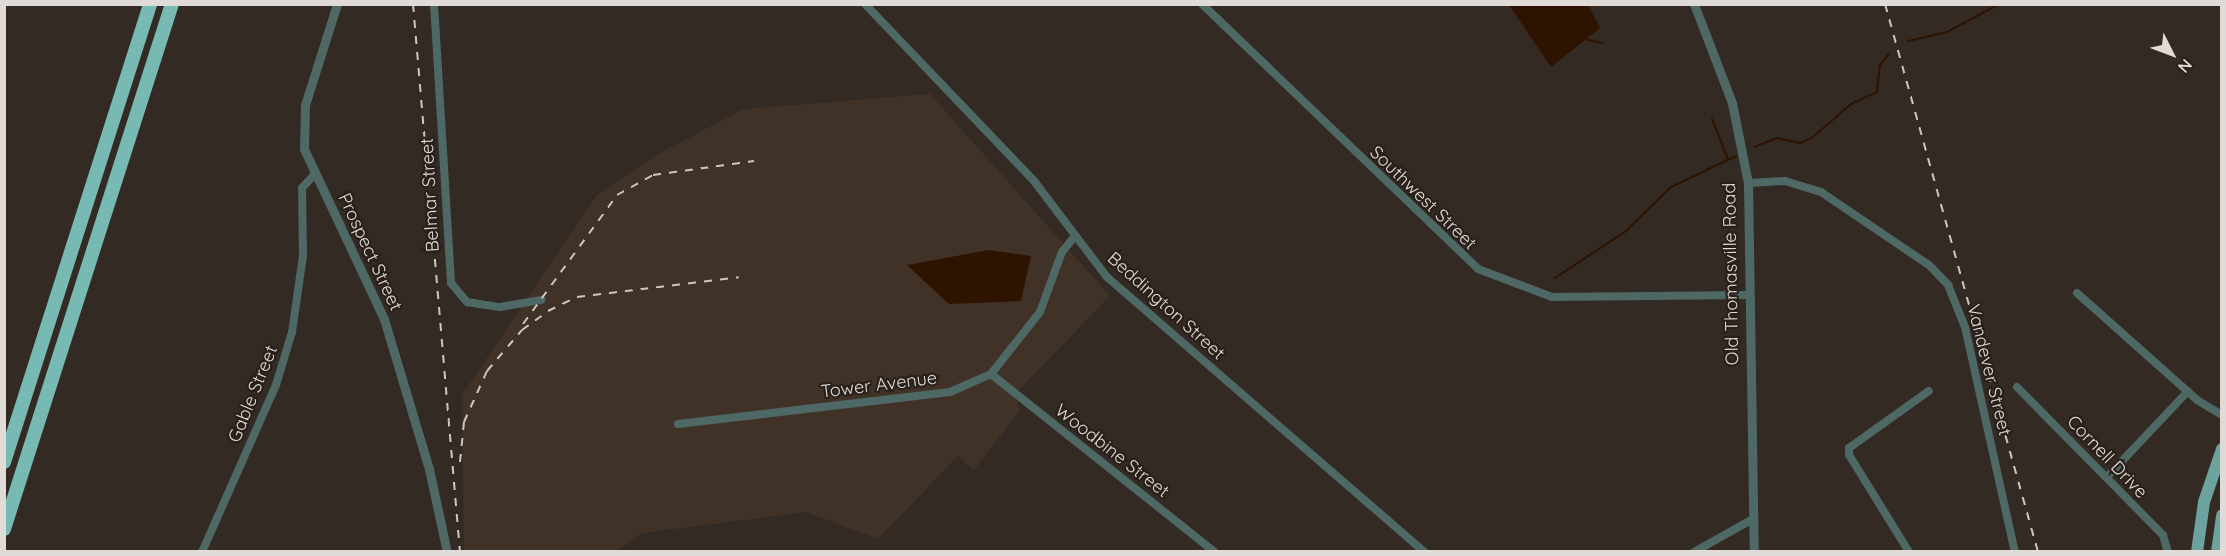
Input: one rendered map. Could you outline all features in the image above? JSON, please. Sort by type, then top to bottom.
[{"type":"highway","points":[[4,462],[150,4]]},
{"type":"highway","points":[[4,529],[172,4]]},
{"type":"main road","points":[[2197,552],[2204,502],[2222,449]]},
{"type":"main road","points":[[2217,552],[2222,515]]},
{"type":"street","name":"Prospect Street","points":[[337,4],[303,117],[304,145],[314,175],[355,251],[384,319],[428,466],[447,552]]},
{"type":"street","name":"Belmar Street","points":[[434,4],[451,283],[467,302],[500,307],[541,300]]},
{"type":"street","name":"Beddington Street","points":[[865,4],[1034,181],[1074,237],[1107,277],[1424,552]]},
{"type":"street","name":"Southwest Street","points":[[1202,4],[1444,241],[1478,269],[1552,297],[1748,295]]},
{"type":"street","name":"Old Thomasville Road","points":[[1694,4],[1732,103],[1748,183],[1748,295],[1754,552]]},
{"type":"street","name":"Gable Street","points":[[203,551],[276,385],[292,332],[303,256],[303,186],[314,175]]},
{"type":"street","name":"Vandever Street","points":[[1748,183],[1785,181],[1821,192],[1923,261],[1948,285],[1965,327],[2015,552]]},
{"type":"street","name":"Tower Avenue","points":[[678,424],[950,392],[991,374],[1040,312],[1062,252],[1074,237]]},
{"type":"street","points":[[2077,293],[2188,391],[2222,415]]},
{"type":"street","name":"Woodbine Street","points":[[991,374],[1215,552]]},
{"type":"street","name":"Cornell Drive","points":[[2017,387],[2163,535],[2168,552]]},
{"type":"street","points":[[2108,477],[2188,391]]},
{"type":"street","points":[[1909,552],[1849,455],[1853,442],[1929,392]]},
{"type":"street","points":[[1694,552],[1753,519]]},
{"type":"shaded area","points":[[1509,5],[1588,5],[1600,28],[1551,67]]},
{"type":"shaded area","points":[[930,94],[1110,296],[1015,394],[1020,410],[974,470],[958,456],[878,539],[806,512],[642,533],[617,551],[464,551],[462,395],[596,196],[660,153],[744,109]]},
{"type":"shaded area","points":[[989,250],[1031,256],[1021,301],[949,304],[907,265]]},
{"type":"waterway","points":[[1908,41],[1947,32],[1999,4]]},
{"type":"waterway","points":[[1584,39],[1603,43]]},
{"type":"waterway","points":[[1754,147],[1777,138],[1801,143],[1813,137],[1851,104],[1877,92],[1880,65],[1889,54]]},
{"type":"waterway","points":[[1712,119],[1728,159]]},
{"type":"waterway","points":[[1555,278],[1626,231],[1671,187],[1736,156]]},
{"type":"railway","points":[[413,4],[460,552]]},
{"type":"railway","points":[[1885,4],[2038,552]]},
{"type":"railway","points":[[523,324],[617,195],[653,175],[754,161]]},
{"type":"railway","points":[[460,462],[464,422],[487,371],[522,330],[548,311],[577,297],[739,277]]}]
